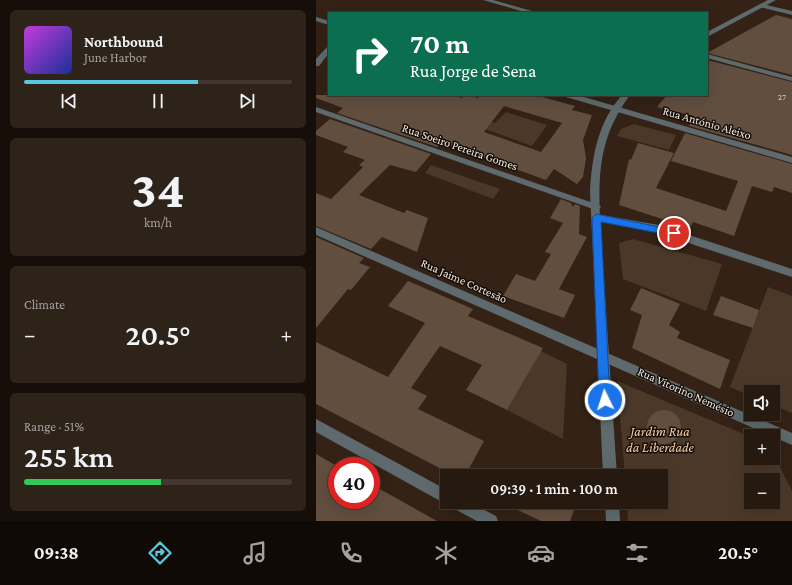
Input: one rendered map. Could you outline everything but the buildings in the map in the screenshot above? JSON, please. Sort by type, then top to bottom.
[{"type":"street","points":[[486,0],[532,12]]},
{"type":"street","points":[[708,34],[773,0]]},
{"type":"street","points":[[762,6],[792,12]]},
{"type":"street","points":[[316,19],[328,23]]},
{"type":"street","points":[[316,64],[328,49]]},
{"type":"street","points":[[708,56],[792,79]]},
{"type":"street","name":"Rua António Aleixo","points":[[572,96],[792,160]]},
{"type":"street","points":[[610,469],[602,355],[596,212],[596,163],[604,133],[614,109],[625,96]]},
{"type":"street","name":"Rua Soeiro Pereira Gomes","points":[[316,109],[596,212],[659,229],[792,273]]},
{"type":"street","name":"Rua Jaime Cortesão","points":[[316,231],[602,355]]},
{"type":"street","name":"Rua Vitorino Nemésio","points":[[602,355],[792,439]]},
{"type":"street","points":[[316,425],[440,493]]},
{"type":"street","points":[[469,509],[492,521]]},
{"type":"street","points":[[612,509],[613,521]]},
{"type":"green space","points":[[458,112],[495,123],[506,112],[547,125],[532,146],[452,117]]},
{"type":"green space","points":[[634,124],[676,135],[669,150],[617,136],[621,129]]},
{"type":"green space","points":[[431,165],[500,189],[493,199],[425,173]]},
{"type":"green space","points":[[633,239],[722,264],[706,311],[623,279],[619,243]]},
{"type":"green space","points":[[768,287],[792,296],[792,413],[780,408],[780,385],[744,385],[744,393],[730,387]]},
{"type":"green space","points":[[541,351],[567,364],[563,439],[507,410]]},
{"type":"green space","name":"Jardim Rua da Liberdade","points":[[617,381],[744,434],[744,465],[779,465],[792,491],[792,521],[628,521],[627,509],[668,509],[668,469],[624,469]]},
{"type":"route","points":[[605,400],[596,218],[626,222],[674,233]]}]
